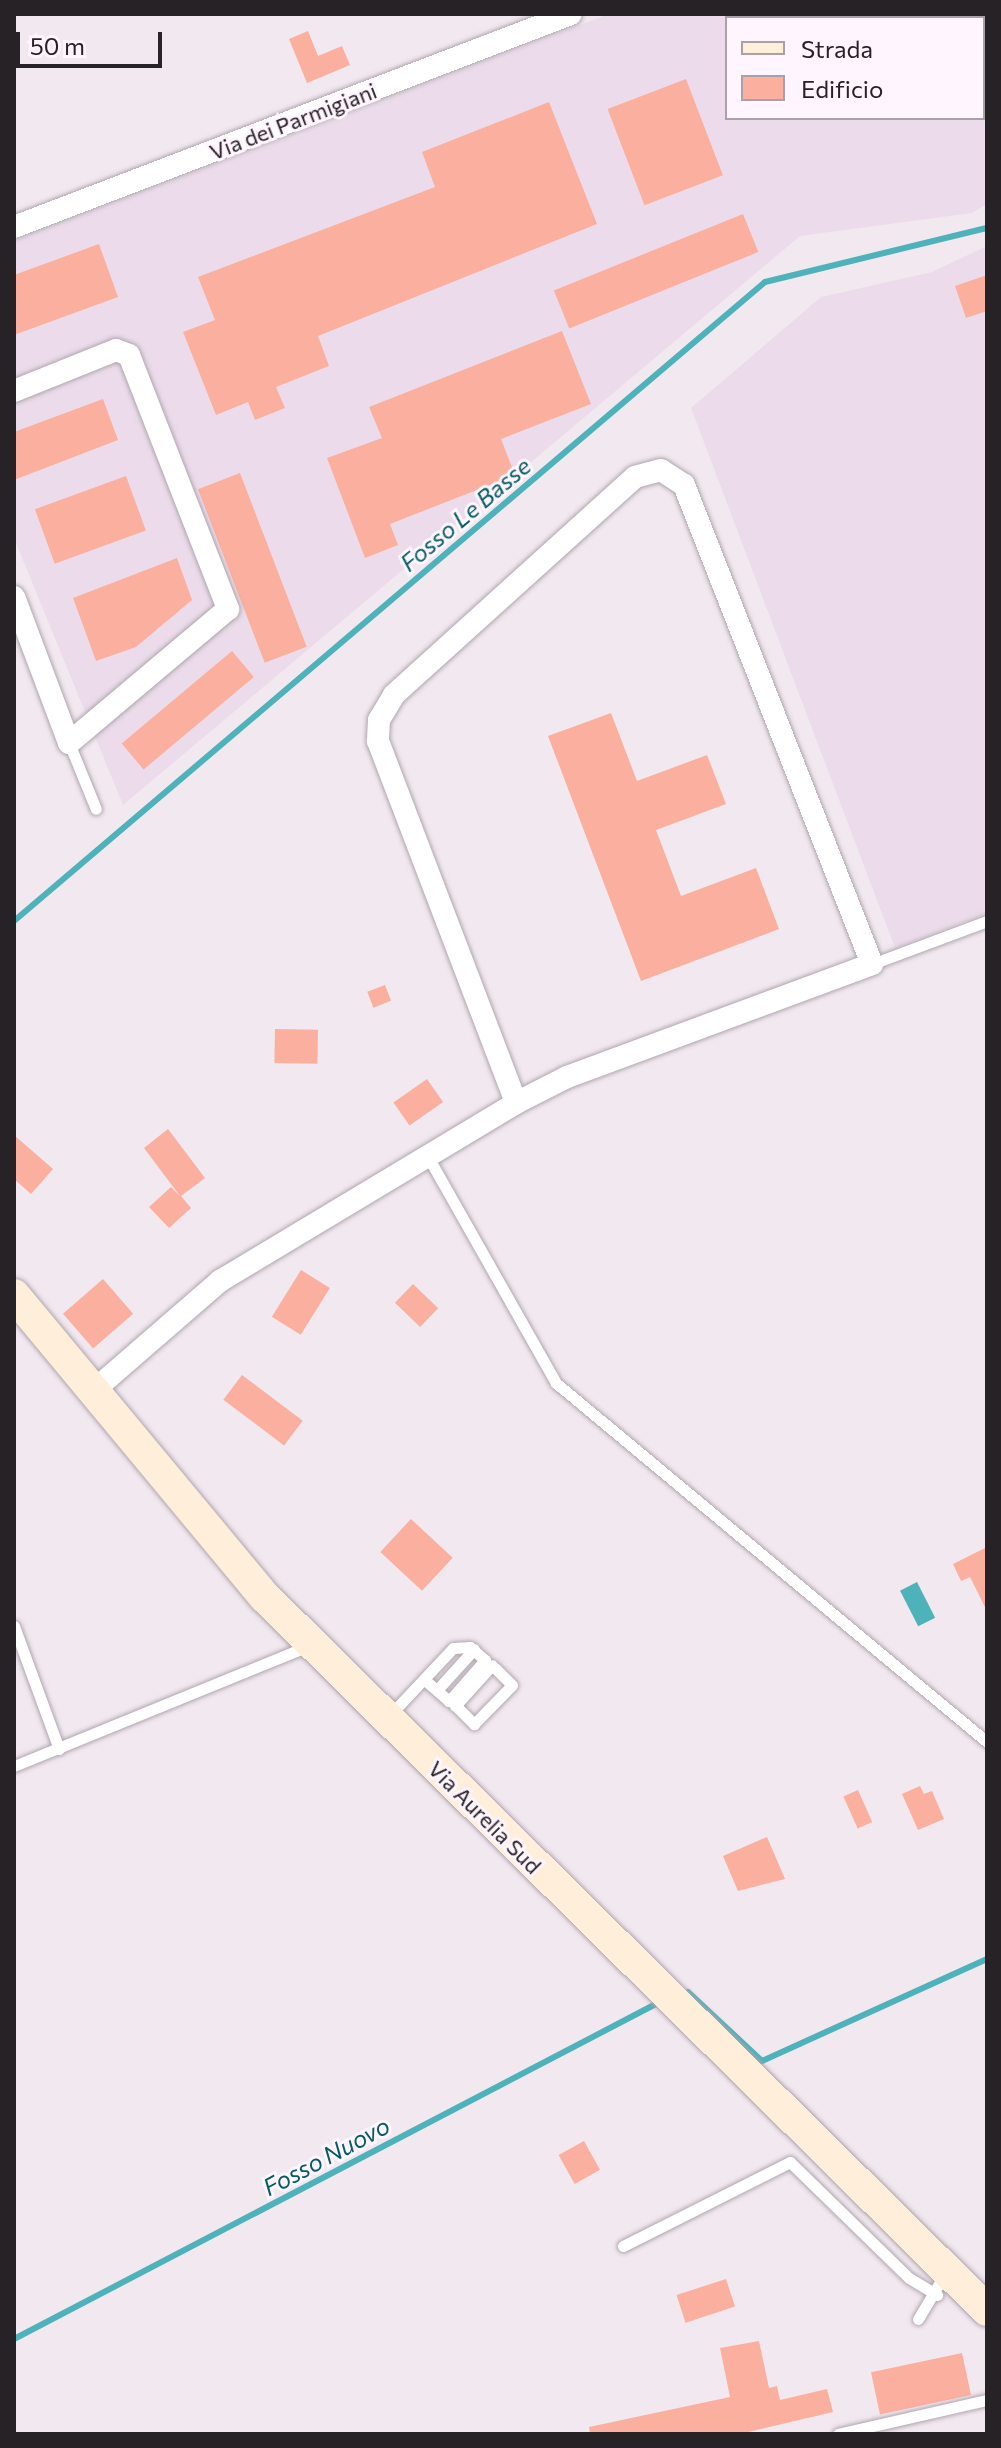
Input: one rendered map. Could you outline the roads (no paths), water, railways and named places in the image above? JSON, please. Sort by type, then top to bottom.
[{"type":"main road","name":"Via Aurelia Sud","points":[[15,1298],[311,1645],[942,2283],[987,2310]]},
{"type":"street","name":"Via dei Parmigiani","points":[[14,227],[571,14]]},
{"type":"street","points":[[14,391],[116,350],[129,355],[228,609],[69,743],[14,597]]},
{"type":"street","points":[[93,1391],[220,1281],[516,1103],[567,1077],[872,964],[684,485],[661,470],[643,472],[394,695],[379,720],[378,741],[516,1103]]},
{"type":"lane","points":[[69,743],[96,809]]},
{"type":"lane","points":[[872,964],[987,921]]},
{"type":"lane","points":[[427,1155],[556,1383],[987,1742]]},
{"type":"lane","points":[[14,1626],[59,1749]]},
{"type":"lane","points":[[14,1766],[311,1645]]},
{"type":"lane","points":[[385,1720],[453,1648],[474,1649],[512,1685],[474,1724],[424,1679]]},
{"type":"lane","points":[[437,1690],[474,1649]]},
{"type":"lane","points":[[454,1705],[490,1664]]},
{"type":"lane","points":[[623,2246],[790,2162],[909,2278],[942,2283],[918,2319]]},
{"type":"lane","points":[[838,2434],[987,2400]]},
{"type":"water","points":[[917,1582],[935,1618],[918,1626],[900,1591]]},
{"type":"waterway","name":"Fosso Le Basse","points":[[14,921],[765,282],[987,228]]},
{"type":"waterway","points":[[688,1992],[762,2061],[987,1959]]},
{"type":"waterway","name":"Fosso Nuovo","points":[[14,2339],[656,2004]]}]
